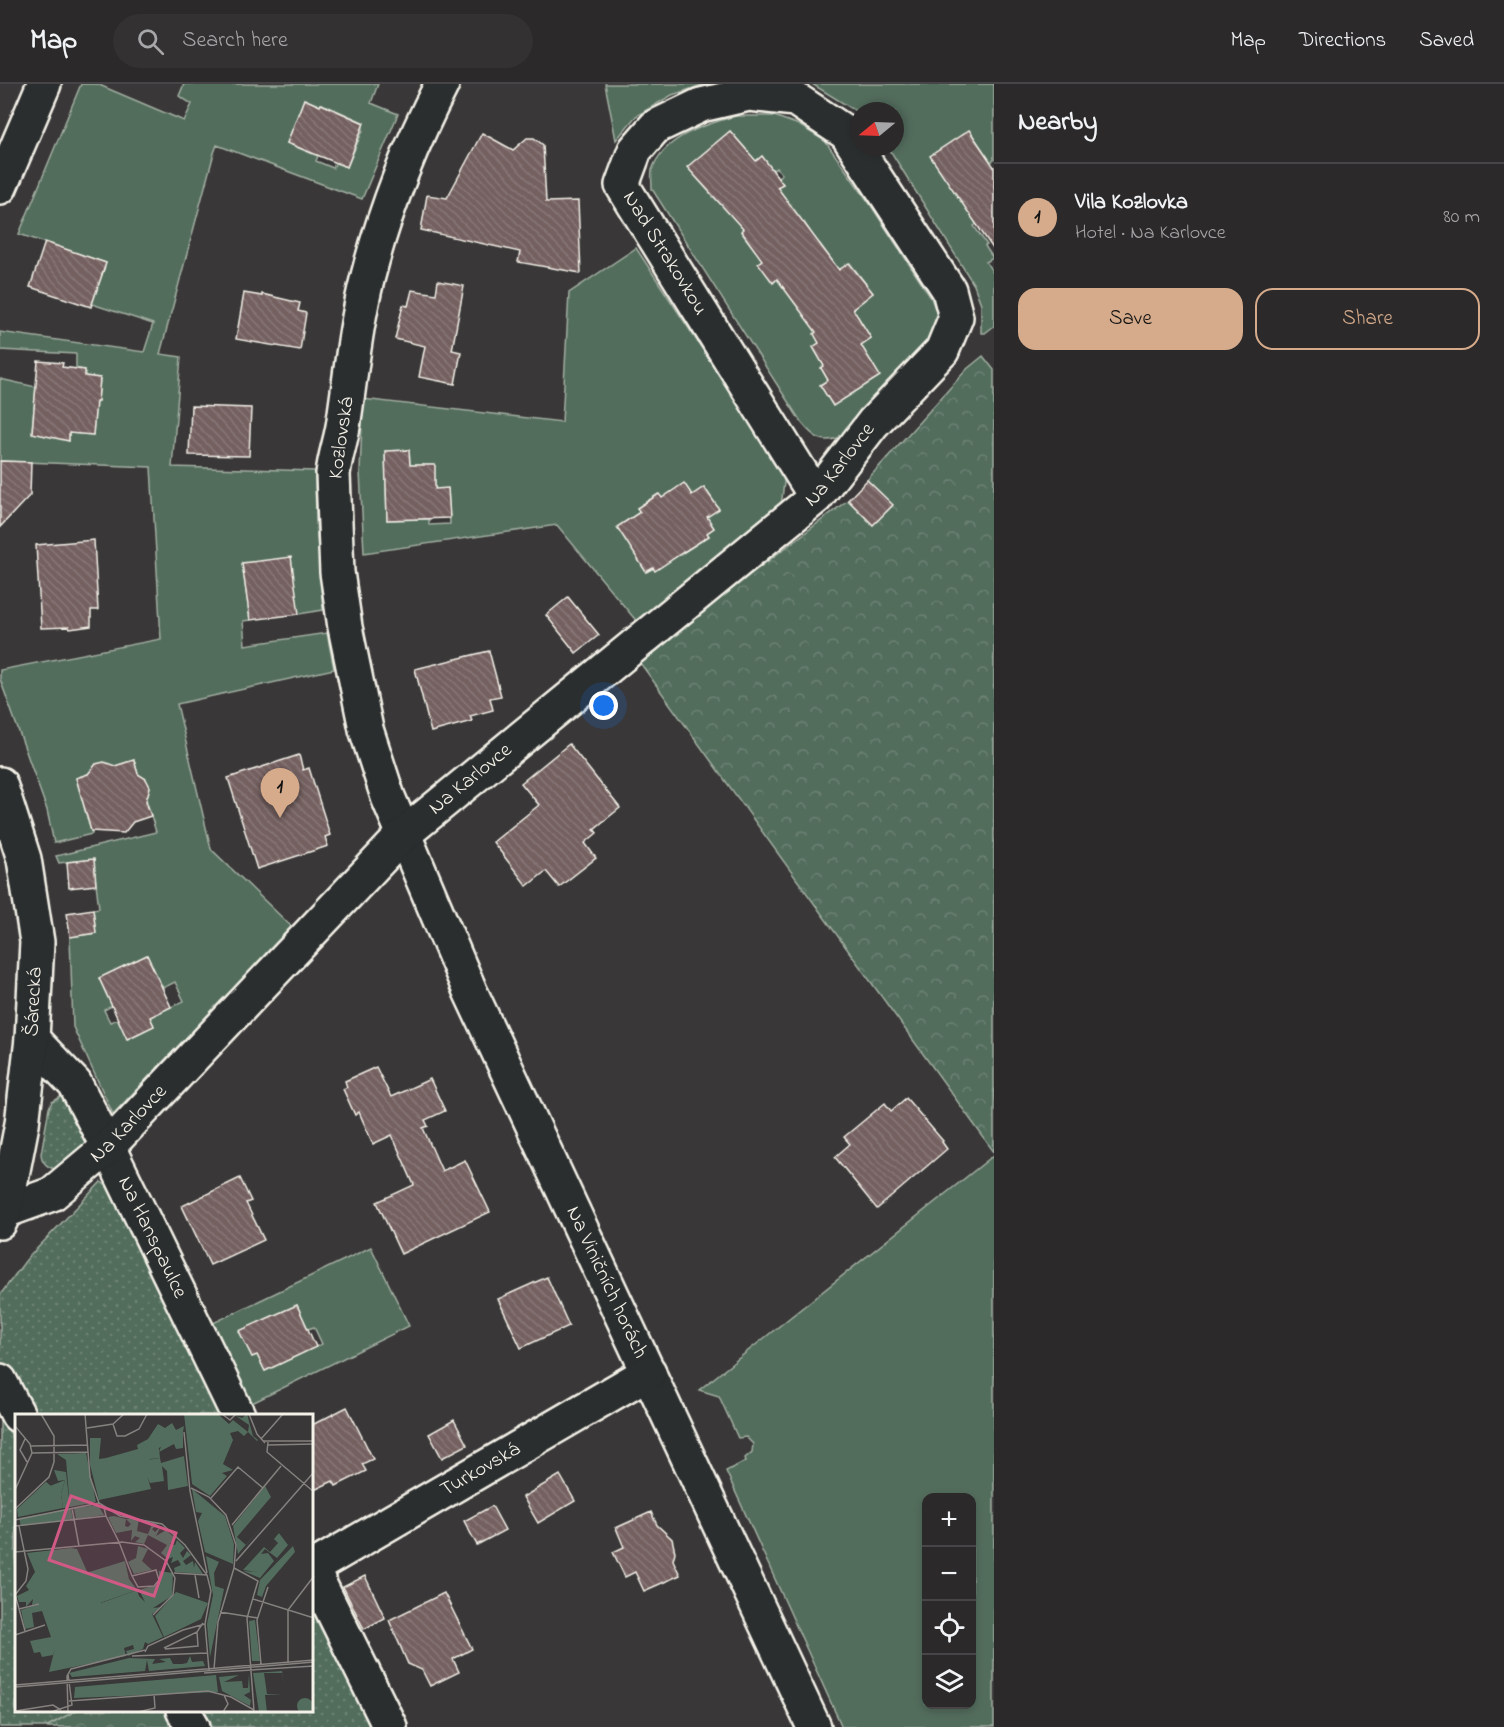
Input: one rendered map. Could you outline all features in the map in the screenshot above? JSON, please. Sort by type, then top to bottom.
[{"type":"street","points":[[0,187],[44,84]]},
{"type":"street","name":"Kozlovská","points":[[404,834],[388,797],[366,729],[345,627],[337,572],[333,474],[344,424],[368,277],[389,209],[412,148],[442,84]]},
{"type":"street","name":"Nad Strakovkou","points":[[816,496],[622,185],[635,150],[656,127],[701,105],[749,94],[795,99],[846,133],[949,290],[956,317],[942,351]]},
{"type":"street","name":"Na Karlovce","points":[[2,1216],[52,1194],[108,1148],[404,834],[816,496],[873,423],[942,351]]},
{"type":"street","name":"Šárecká","points":[[0,784],[24,859],[38,942],[32,1039],[22,1124],[2,1216]]},
{"type":"street","name":"Na Viničních horách","points":[[404,834],[470,990],[814,1727]]},
{"type":"street","name":"Na Hanspaulce","points":[[32,1039],[75,1084],[238,1414]]},
{"type":"street","name":"Turkovská","points":[[314,1568],[649,1372]]},
{"type":"street","points":[[0,1381],[17,1414]]},
{"type":"street","points":[[314,1573],[390,1727]]},
{"type":"street","points":[[184,1712],[193,1727]]},
{"type":"green space","points":[[81,84],[97,84],[184,121],[192,104],[179,96],[184,84],[378,84],[371,103],[398,114],[362,199],[217,145],[214,153],[160,354],[181,357],[172,467],[315,471],[316,523],[323,610],[299,614],[242,563],[250,620],[243,621],[245,645],[327,633],[334,669],[177,704],[211,849],[292,927],[113,1114],[73,1027],[70,937],[96,933],[93,909],[99,908],[93,859],[59,863],[56,856],[156,832],[146,799],[150,787],[146,780],[139,776],[134,760],[112,767],[96,764],[91,773],[76,778],[92,834],[54,843],[47,810],[0,679],[0,670],[161,639],[151,467],[0,461],[0,379],[36,387],[32,429],[53,432],[69,440],[69,433],[93,435],[100,379],[85,376],[85,370],[76,369],[76,354],[0,350],[0,332],[144,352],[153,324],[92,304],[106,263],[19,234]],"holes":[[[304,99],[320,106],[322,104],[363,122],[363,130],[347,167],[335,163],[333,168],[316,161],[318,156],[287,143]],[[147,955],[163,988],[175,982],[184,1001],[150,1017],[154,1026],[128,1039],[118,1019],[110,1022],[104,1010],[112,1006],[99,978]]]},
{"type":"green space","points":[[605,84],[706,84],[672,95],[636,116],[616,140]]},
{"type":"green space","points":[[812,84],[994,84],[994,160],[991,162],[969,130],[981,221],[974,226],[993,258],[986,262],[994,274],[994,326],[985,333],[981,333],[981,304],[974,285],[894,156],[904,156],[904,102],[850,102],[850,107]]},
{"type":"green space","points":[[736,116],[774,116],[799,125],[825,141],[870,204],[931,298],[938,316],[934,337],[844,436],[836,439],[819,438],[801,422],[652,189],[652,170],[666,149],[687,134]],"holes":[[[730,131],[746,149],[750,166],[762,156],[773,170],[777,168],[782,174],[778,177],[783,184],[777,187],[799,225],[804,222],[810,231],[806,234],[816,247],[820,244],[839,270],[850,263],[873,293],[853,309],[871,338],[861,345],[833,405],[820,385],[828,380],[821,368],[824,366],[813,347],[819,343],[814,334],[834,321],[784,274],[773,282],[757,249],[755,250],[741,232],[747,226],[713,196],[688,167]]]},
{"type":"green space","points":[[636,248],[785,475],[781,506],[638,623],[557,525],[364,553],[360,472],[363,399],[562,422],[569,293]],"holes":[[[409,450],[410,465],[434,465],[435,489],[448,489],[450,524],[429,525],[429,519],[387,520],[385,451]],[[684,484],[692,495],[704,487],[719,509],[707,517],[714,528],[707,533],[709,536],[646,572],[618,527],[640,512],[637,508],[658,494],[662,498]]]},
{"type":"green space","points":[[983,356],[994,370],[994,1152],[638,660],[848,500],[873,525],[892,505],[867,480],[967,369]]},
{"type":"green space","points":[[64,1095],[92,1140],[60,1169],[56,1169],[45,1163],[41,1154],[49,1108],[52,1102]]},
{"type":"green space","points":[[994,1155],[994,1727],[842,1727],[726,1471],[746,1461],[745,1458],[752,1452],[753,1444],[746,1437],[738,1438],[719,1396],[699,1390]]},
{"type":"green space","points":[[101,1182],[107,1186],[114,1185],[226,1414],[28,1414],[0,1362],[0,1295],[26,1260]]},
{"type":"green space","points":[[371,1247],[409,1326],[248,1405],[209,1325]],"holes":[[[297,1305],[308,1329],[314,1327],[322,1344],[265,1371],[257,1355],[252,1356],[240,1331]]]},
{"type":"green space","points":[[0,1414],[15,1442],[15,1712],[75,1712],[46,1727],[0,1727]]},
{"type":"green space","points":[[314,1598],[380,1727],[203,1727],[194,1712],[314,1712]]},
{"type":"green space","points":[[73,1712],[165,1712],[173,1727],[46,1727]]},
{"type":"building","points":[[304,99],[364,123],[347,167],[287,143]]},
{"type":"building","points":[[969,130],[994,167],[994,250],[930,156]]},
{"type":"building","points":[[730,131],[756,161],[762,156],[783,184],[777,187],[839,270],[849,263],[873,293],[853,309],[871,338],[861,345],[880,376],[833,406],[820,385],[828,380],[821,368],[824,366],[813,347],[819,343],[814,334],[816,332],[777,279],[773,283],[758,263],[762,260],[741,231],[743,229],[687,167]]},
{"type":"building","points":[[482,133],[513,150],[527,138],[534,138],[543,145],[546,202],[578,201],[581,273],[518,262],[520,252],[421,230],[427,195],[447,198]]},
{"type":"building","points":[[45,242],[106,263],[91,307],[30,287]]},
{"type":"building","points":[[438,281],[464,286],[452,350],[461,352],[455,384],[419,377],[425,346],[395,339],[403,305],[408,306],[412,290],[436,294]]},
{"type":"building","points":[[244,293],[262,296],[262,294],[300,303],[298,311],[306,313],[300,350],[236,339]]},
{"type":"building","points":[[38,361],[63,363],[62,367],[85,370],[85,376],[100,378],[93,435],[69,433],[69,441],[32,433]]},
{"type":"building","points":[[191,406],[251,408],[249,456],[189,455]]},
{"type":"building","points":[[409,450],[410,465],[435,465],[435,489],[448,488],[450,518],[387,520],[385,451]]},
{"type":"building","points":[[0,461],[31,462],[30,495],[0,527]]},
{"type":"building","points":[[867,480],[893,505],[873,525],[848,500]]},
{"type":"building","points":[[684,483],[692,495],[704,487],[719,509],[707,517],[714,528],[707,533],[709,536],[655,571],[653,568],[646,572],[617,527],[640,512],[637,508],[659,494],[662,498]]},
{"type":"building","points":[[94,540],[98,610],[91,610],[91,626],[70,629],[69,627],[41,628],[36,545]]},
{"type":"building","points":[[291,557],[299,614],[250,620],[242,563]]},
{"type":"building","points":[[568,597],[599,635],[576,653],[546,615]]},
{"type":"building","points":[[489,651],[501,696],[490,698],[493,710],[470,716],[472,721],[431,732],[415,669]]},
{"type":"building","points":[[569,744],[620,808],[594,829],[597,833],[585,843],[596,858],[559,887],[546,871],[527,886],[493,842],[539,805],[521,783]]},
{"type":"building","points":[[299,755],[303,770],[309,768],[330,835],[325,837],[328,846],[257,869],[228,778]]},
{"type":"building","points":[[134,760],[138,774],[146,779],[150,787],[146,801],[151,816],[133,822],[124,833],[91,831],[76,778],[88,774],[96,764],[104,762],[115,766]]},
{"type":"building","points":[[94,859],[96,885],[69,888],[67,862]]},
{"type":"building","points":[[93,909],[96,933],[70,937],[67,913]]},
{"type":"building","points":[[147,955],[171,1007],[150,1017],[154,1026],[127,1039],[99,978]]},
{"type":"building","points":[[376,1067],[391,1097],[430,1079],[445,1111],[425,1120],[428,1126],[423,1128],[442,1171],[465,1160],[490,1212],[401,1254],[377,1202],[414,1185],[392,1135],[373,1144],[359,1112],[355,1115],[343,1089],[347,1087],[345,1081]]},
{"type":"building","points":[[906,1098],[943,1141],[947,1149],[877,1209],[835,1157],[850,1144],[844,1137],[885,1103],[891,1111]]},
{"type":"building","points":[[240,1178],[251,1201],[246,1203],[264,1240],[210,1265],[182,1206]]},
{"type":"building","points":[[547,1277],[569,1326],[521,1348],[498,1299]]},
{"type":"building","points":[[297,1305],[316,1347],[265,1371],[257,1355],[252,1357],[239,1331]]},
{"type":"building","points":[[347,1407],[373,1459],[362,1464],[366,1471],[336,1486],[333,1481],[314,1490],[314,1424]]},
{"type":"building","points":[[454,1420],[467,1445],[442,1458],[429,1434]]},
{"type":"building","points":[[560,1475],[575,1501],[538,1523],[523,1497]]},
{"type":"building","points":[[492,1506],[505,1530],[477,1545],[464,1521]]},
{"type":"building","points":[[651,1512],[657,1525],[672,1539],[675,1552],[673,1560],[680,1575],[644,1591],[635,1572],[625,1577],[613,1552],[624,1547],[616,1528]]},
{"type":"building","points":[[365,1576],[385,1618],[364,1629],[343,1587]]},
{"type":"building","points":[[444,1593],[472,1649],[453,1659],[459,1672],[430,1686],[422,1670],[408,1664],[389,1620]]},
{"type":"place","name":"Vila Kozlovka","points":[[280,818]]}]
